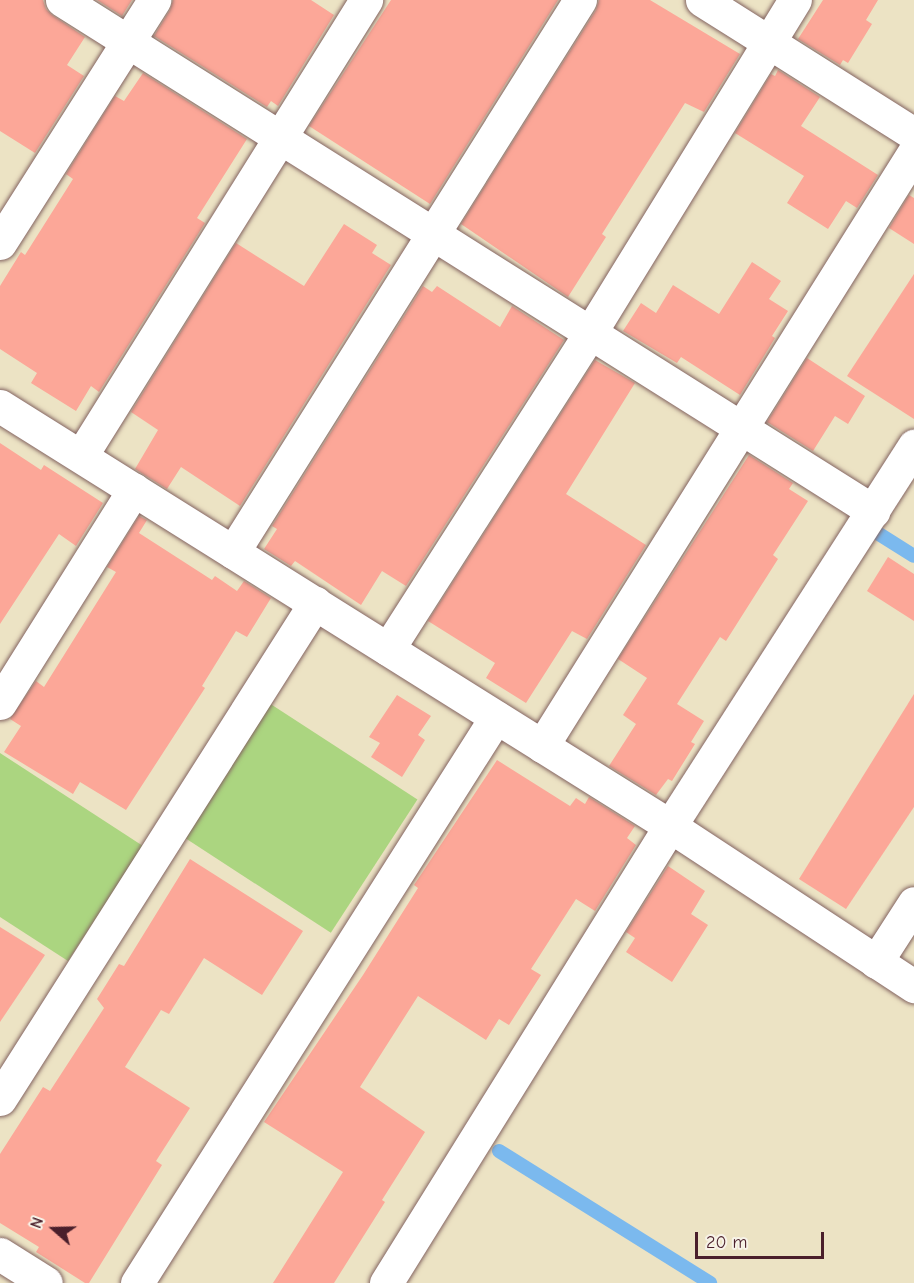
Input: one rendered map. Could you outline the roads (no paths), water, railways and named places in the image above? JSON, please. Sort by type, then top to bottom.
[{"type":"street","points":[[62,0],[873,511]]},
{"type":"street","points":[[0,243],[154,0]]},
{"type":"street","points":[[81,456],[366,0]]},
{"type":"street","points":[[233,552],[580,0]]},
{"type":"street","points":[[702,0],[914,134]]},
{"type":"street","points":[[388,649],[590,333],[795,0]]},
{"type":"street","points":[[542,746],[914,152]]},
{"type":"street","points":[[0,406],[670,826],[914,986]]},
{"type":"street","points":[[386,1283],[670,826],[914,446]]},
{"type":"street","points":[[0,703],[134,489]]},
{"type":"street","points":[[0,1099],[315,603]]},
{"type":"street","points":[[137,1283],[496,717]]},
{"type":"street","points":[[876,962],[914,903]]},
{"type":"street","points":[[0,1254],[46,1283]]},
{"type":"waterway","points":[[879,534],[914,556]]},
{"type":"waterway","points":[[499,1151],[710,1283]]}]
